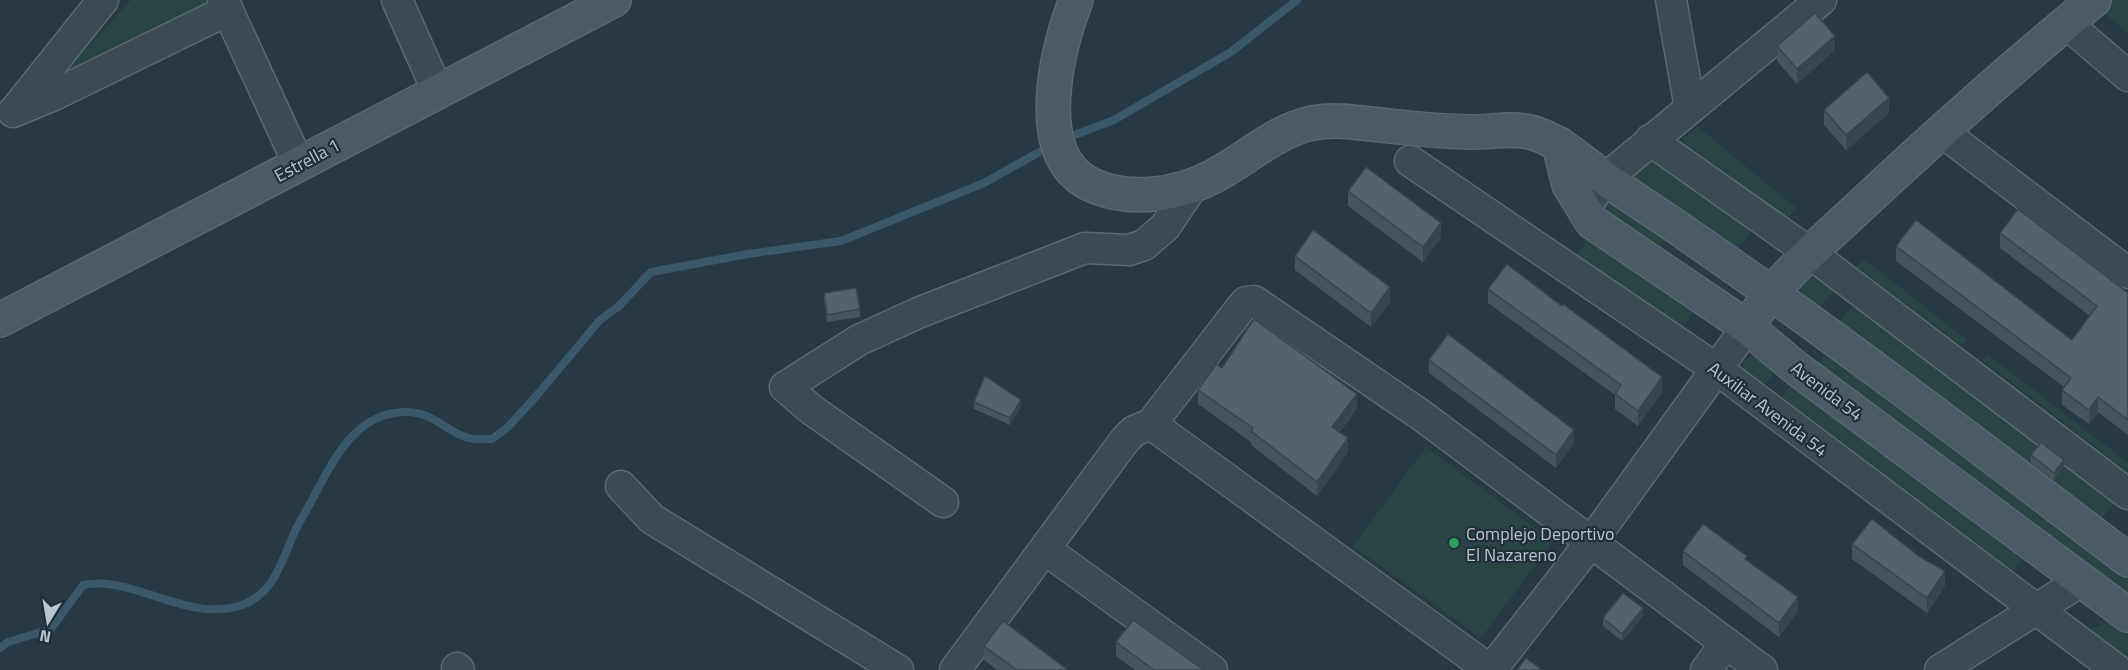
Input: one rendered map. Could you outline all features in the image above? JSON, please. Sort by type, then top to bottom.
[{"type":"street","points":[[397,0],[437,90]]},
{"type":"street","name":"Estrella 1","points":[[0,320],[299,165],[437,90],[575,9],[614,0]]},
{"type":"street","points":[[1076,0],[1059,50],[1055,75],[1057,142],[1069,169],[1101,189],[1124,195],[1150,194],[1194,184],[1213,177],[1287,132],[1312,123],[1340,121],[1459,132],[1527,131],[1559,144],[1605,179],[1771,294],[2126,556]]},
{"type":"street","points":[[1671,0],[1690,108]]},
{"type":"street","points":[[1584,209],[1605,179],[1821,0]]},
{"type":"street","points":[[1151,424],[1491,670],[1592,541],[1771,294],[1810,253],[1941,131],[2094,0]]},
{"type":"street","points":[[7,117],[96,2]]},
{"type":"street","points":[[7,117],[226,5],[299,165]]},
{"type":"street","points":[[2066,23],[2128,76]]},
{"type":"street","points":[[1941,131],[2128,273]]},
{"type":"street","points":[[1650,140],[1810,253],[2128,494]]},
{"type":"street","name":"Avenida 54","points":[[1559,144],[1569,186],[1592,222],[1747,327],[1796,368],[2128,615]]},
{"type":"street","name":"Auxiliar Avenida 54","points":[[1410,161],[1718,370],[2117,670]]},
{"type":"street","points":[[943,502],[812,410],[784,387],[859,339],[918,313],[1085,248],[1129,250],[1144,245],[1165,227],[1194,184]]},
{"type":"street","points":[[955,670],[1046,550],[1125,440],[1134,431],[1151,424],[1240,309],[1246,302],[1254,301],[1421,415],[1762,670]]},
{"type":"street","points":[[621,486],[652,519],[898,670]]},
{"type":"street","points":[[1046,550],[1212,670]]},
{"type":"street","points":[[1940,670],[2081,581]]},
{"type":"street","points":[[1706,670],[1726,643]]},
{"type":"green space","points":[[131,0],[208,0],[210,4],[56,83]]},
{"type":"green space","points":[[2113,0],[2128,0],[2128,33],[2101,10]]},
{"type":"green space","points":[[1698,127],[1796,208],[1788,218],[1681,140]]},
{"type":"green space","points":[[1651,158],[1753,230],[1735,251],[1632,178],[1632,172]]},
{"type":"green space","points":[[1610,201],[1668,239],[1657,251],[1602,211],[1606,202]]},
{"type":"green space","points":[[1588,238],[1696,310],[1679,331],[1575,259]]},
{"type":"green space","points":[[1865,260],[1967,340],[1963,346],[1856,267]]},
{"type":"green space","points":[[1809,277],[1820,279],[1835,291],[1816,310],[1797,294],[1797,289]]},
{"type":"green space","points":[[1854,304],[2042,447],[2027,469],[1836,325]]},
{"type":"green space","points":[[1828,352],[2128,576],[2128,591],[2124,594],[1817,365]]},
{"type":"green space","points":[[1987,354],[2128,463],[2128,472],[1982,360]]},
{"type":"green space","points":[[1753,355],[1760,357],[1776,370],[1761,389],[1742,374],[1743,362]]},
{"type":"green space","points":[[1793,382],[2025,556],[2010,575],[1778,401]]},
{"type":"green space","points":[[1426,447],[1553,541],[1481,638],[1353,546]]},
{"type":"green space","points":[[2066,465],[2115,501],[2099,522],[2050,486]]},
{"type":"green space","points":[[2111,621],[2128,634],[2128,664],[2085,631]]},
{"type":"building","points":[[1815,13],[1835,36],[1797,69],[1777,46]]},
{"type":"building","points":[[1867,72],[1889,98],[1846,135],[1824,110]]},
{"type":"building","points":[[1366,167],[1441,223],[1423,247],[1348,191]]},
{"type":"building","points":[[2018,209],[2128,293],[2128,420],[2098,397],[2089,410],[2062,390],[2071,378],[1896,246],[1916,220],[2072,340],[2097,306],[2000,233]]},
{"type":"building","points":[[1313,230],[1390,287],[1371,313],[1295,256]]},
{"type":"building","points":[[1507,264],[1662,377],[1638,411],[1615,394],[1621,385],[1488,289]]},
{"type":"building","points":[[856,288],[860,309],[827,315],[824,293]]},
{"type":"building","points":[[1254,319],[1357,394],[1332,427],[1348,438],[1317,482],[1251,431],[1253,428],[1198,390],[1216,364],[1222,368]]},
{"type":"building","points":[[1448,334],[1574,430],[1556,455],[1429,360]]},
{"type":"building","points":[[985,376],[1021,400],[1010,418],[974,402]]},
{"type":"building","points":[[2041,442],[2064,460],[2054,473],[2031,455]]},
{"type":"building","points":[[1872,519],[1920,557],[1945,571],[1927,598],[1852,544]]},
{"type":"building","points":[[1703,524],[1747,556],[1745,559],[1798,597],[1779,623],[1683,551]]},
{"type":"building","points":[[1623,593],[1643,608],[1622,634],[1603,618]]},
{"type":"building","points":[[1133,620],[1204,670],[1154,670],[1116,642]]},
{"type":"building","points":[[1003,621],[1068,670],[1017,670],[984,646]]},
{"type":"building","points":[[1526,658],[1542,670],[1517,670]]},
{"type":"waterway","points":[[1064,139],[1114,120],[1231,52],[1297,0]]},
{"type":"waterway","points":[[0,648],[8,642],[51,629],[83,585],[101,583],[120,586],[201,608],[222,609],[242,605],[261,594],[268,586],[331,465],[350,438],[375,419],[390,414],[418,413],[461,436],[492,439],[508,427],[538,394],[600,320],[619,306],[651,272],[748,254],[841,241],[984,183],[1050,146]]},
{"type":"place","name":"Complejo Deportivo El Nazareno","points":[[1454,543]]}]
